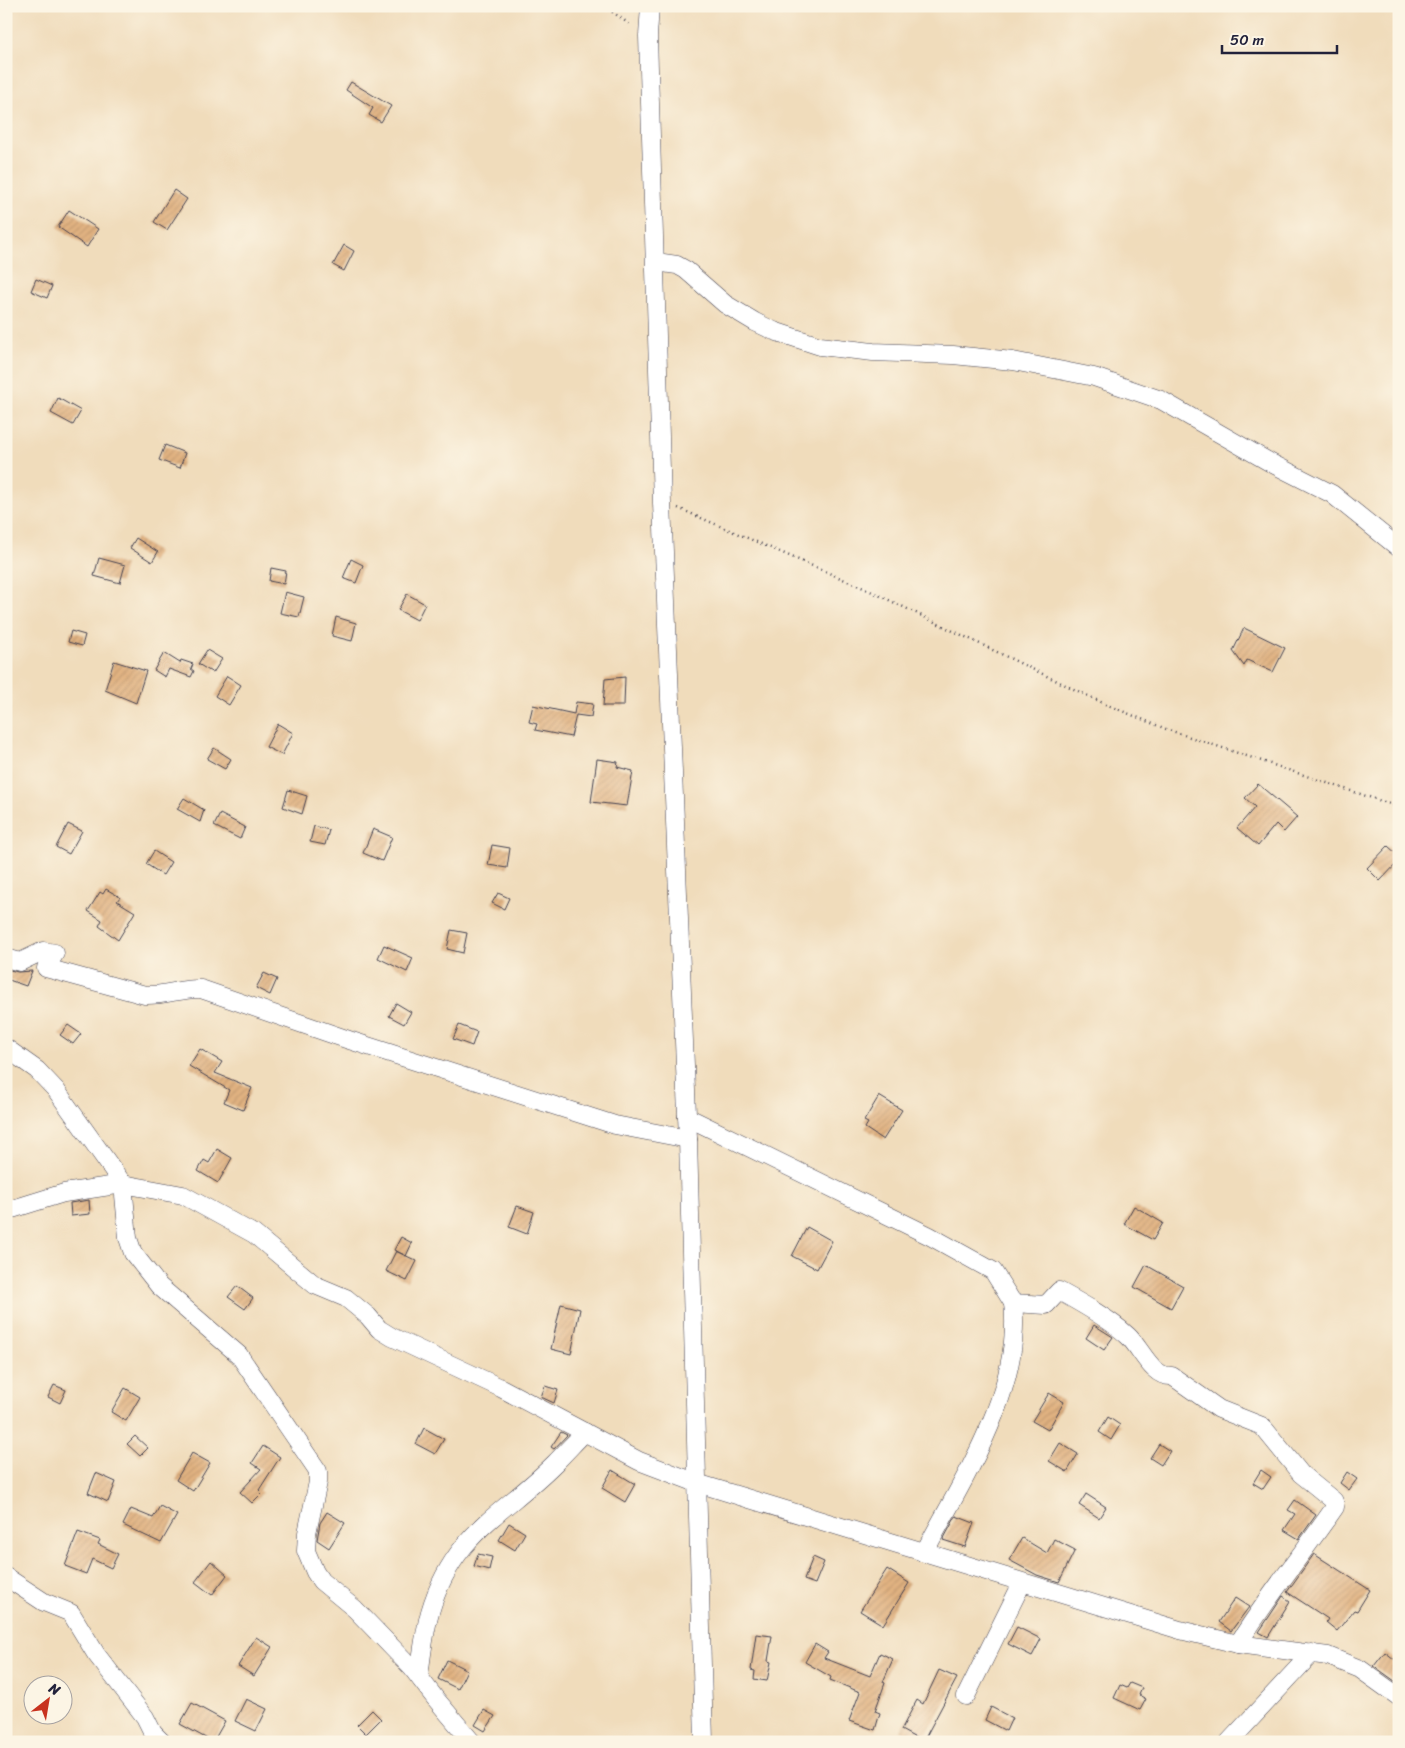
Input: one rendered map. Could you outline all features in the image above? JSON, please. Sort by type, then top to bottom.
[{"type":"street","points":[[650,6],[648,36],[662,503],[688,1139],[704,1742]]},
{"type":"street","points":[[656,262],[678,266],[686,270],[725,304],[755,322],[774,331],[820,346],[873,352],[953,355],[1013,361],[1094,377],[1161,400],[1271,464],[1332,494],[1399,548]]},
{"type":"street","points":[[6,958],[20,962],[43,951],[55,953],[46,968],[145,995],[160,996],[190,988],[201,989],[349,1040],[615,1125],[688,1139]]},
{"type":"street","points":[[6,1048],[37,1070],[56,1090],[123,1184],[128,1238],[133,1253],[159,1286],[238,1355],[318,1471],[318,1482],[307,1533],[306,1551],[321,1581],[355,1609],[418,1676],[472,1742]]},
{"type":"street","points":[[687,1118],[930,1236],[993,1271],[1013,1303],[1016,1328],[998,1403],[979,1449],[924,1553]]},
{"type":"street","points":[[6,1211],[64,1193],[123,1184],[174,1192],[198,1202],[254,1234],[315,1285],[346,1298],[368,1316],[379,1329],[405,1344],[501,1388],[639,1461],[697,1483],[1180,1630],[1238,1644],[1312,1653],[1346,1662],[1399,1697]]},
{"type":"street","points":[[1013,1303],[1046,1305],[1059,1291],[1081,1303],[1128,1336],[1158,1372],[1165,1377],[1172,1376],[1219,1409],[1262,1426],[1300,1474],[1334,1501],[1335,1507],[1283,1581],[1265,1601],[1238,1644]]},
{"type":"street","points":[[418,1676],[430,1612],[445,1576],[459,1550],[474,1533],[555,1463],[584,1432]]},
{"type":"street","points":[[6,1577],[44,1602],[71,1613],[96,1654],[145,1717],[153,1733],[162,1742]]},
{"type":"street","points":[[966,1696],[1022,1583]]},
{"type":"street","points":[[1229,1742],[1312,1653]]},
{"type":"path","points":[[604,6],[648,36]]},
{"type":"path","points":[[662,503],[701,517],[866,589],[1105,704],[1166,729],[1399,807]]},
{"type":"building","points":[[351,82],[391,106],[381,122],[369,115],[373,108],[346,90]]},
{"type":"building","points":[[174,190],[187,199],[167,230],[154,222]]},
{"type":"building","points":[[69,210],[98,229],[87,247],[58,227]]},
{"type":"building","points":[[344,245],[354,251],[344,271],[333,265]]},
{"type":"building","points":[[36,279],[52,286],[47,298],[31,291]]},
{"type":"building","points":[[58,398],[81,411],[73,425],[51,413]]},
{"type":"building","points":[[165,445],[185,453],[180,468],[159,460]]},
{"type":"building","points":[[136,538],[158,552],[152,562],[130,548]]},
{"type":"building","points":[[99,558],[125,565],[120,583],[94,576]]},
{"type":"building","points":[[351,559],[363,565],[356,583],[343,578]]},
{"type":"building","points":[[271,568],[286,571],[284,584],[269,581]]},
{"type":"building","points":[[285,592],[304,597],[299,617],[280,613]]},
{"type":"building","points":[[407,594],[425,604],[417,620],[398,610]]},
{"type":"building","points":[[336,617],[356,623],[352,641],[332,636]]},
{"type":"building","points":[[1244,628],[1285,648],[1273,672],[1247,660],[1244,666],[1233,651]]},
{"type":"building","points":[[71,631],[85,635],[82,646],[68,642]]},
{"type":"building","points":[[207,650],[222,659],[213,673],[198,664]]},
{"type":"building","points":[[164,653],[180,663],[181,660],[193,664],[191,669],[194,671],[191,677],[169,669],[165,677],[154,670]]},
{"type":"building","points":[[114,661],[146,671],[136,703],[105,690]]},
{"type":"building","points":[[227,676],[241,685],[229,705],[215,696]]},
{"type":"building","points":[[625,677],[624,706],[603,706],[605,679]]},
{"type":"building","points":[[576,702],[593,704],[591,717],[576,715],[571,737],[535,730],[537,724],[529,722],[533,705],[574,714]]},
{"type":"building","points":[[278,724],[293,733],[282,755],[266,747]]},
{"type":"building","points":[[214,748],[231,759],[225,769],[207,759]]},
{"type":"building","points":[[597,759],[618,762],[617,767],[633,771],[627,806],[591,802]]},
{"type":"building","points":[[1258,784],[1297,817],[1284,832],[1276,824],[1258,846],[1237,828],[1255,807],[1245,798]]},
{"type":"building","points":[[288,790],[307,796],[302,814],[283,807]]},
{"type":"building","points":[[184,798],[204,810],[200,822],[177,809]]},
{"type":"building","points":[[220,814],[245,827],[240,839],[214,826]]},
{"type":"building","points":[[68,824],[82,831],[69,854],[56,847]]},
{"type":"building","points":[[314,826],[329,830],[325,845],[310,842]]},
{"type":"building","points":[[373,829],[392,837],[382,861],[363,853]]},
{"type":"building","points":[[492,845],[510,848],[507,868],[488,865]]},
{"type":"building","points":[[1388,846],[1399,856],[1399,861],[1380,881],[1367,868]]},
{"type":"building","points":[[154,851],[171,862],[163,875],[146,864]]},
{"type":"building","points":[[106,889],[120,897],[117,901],[135,912],[118,940],[99,926],[102,920],[88,911],[100,892],[103,894]]},
{"type":"building","points":[[498,893],[509,898],[504,909],[492,903]]},
{"type":"building","points":[[451,930],[467,933],[463,953],[447,949]]},
{"type":"building","points":[[384,945],[413,958],[407,972],[378,958]]},
{"type":"building","points":[[6,969],[18,972],[32,971],[26,986],[6,979]]},
{"type":"building","points":[[264,973],[277,979],[270,995],[256,988]]},
{"type":"building","points":[[396,1003],[411,1012],[404,1024],[389,1016]]},
{"type":"building","points":[[68,1025],[81,1034],[73,1044],[60,1035]]},
{"type":"building","points":[[459,1025],[477,1032],[472,1046],[453,1039]]},
{"type":"building","points":[[200,1049],[222,1062],[215,1073],[252,1088],[243,1110],[224,1102],[229,1090],[189,1066]]},
{"type":"building","points":[[879,1096],[902,1110],[883,1140],[865,1128],[868,1123],[864,1121]]},
{"type":"building","points":[[217,1149],[232,1158],[218,1183],[198,1171],[204,1160],[209,1163]]},
{"type":"building","points":[[89,1200],[90,1214],[71,1216],[70,1203]]},
{"type":"building","points":[[517,1206],[534,1212],[527,1234],[509,1227]]},
{"type":"building","points":[[1134,1206],[1163,1223],[1153,1240],[1124,1224]]},
{"type":"building","points":[[807,1227],[832,1241],[817,1269],[792,1256]]},
{"type":"building","points":[[401,1237],[412,1243],[406,1256],[394,1250]]},
{"type":"building","points":[[396,1251],[417,1261],[407,1281],[386,1271]]},
{"type":"building","points":[[1146,1265],[1183,1286],[1171,1308],[1134,1287]]},
{"type":"building","points":[[237,1286],[253,1298],[245,1309],[228,1297]]},
{"type":"building","points":[[561,1304],[580,1309],[571,1354],[551,1349]]},
{"type":"building","points":[[1094,1325],[1113,1337],[1104,1350],[1086,1338]]},
{"type":"building","points":[[54,1385],[66,1390],[60,1403],[48,1397]]},
{"type":"building","points":[[545,1386],[558,1390],[554,1403],[541,1397]]},
{"type":"building","points":[[125,1388],[140,1397],[126,1421],[111,1412]]},
{"type":"building","points":[[1049,1393],[1064,1402],[1048,1430],[1032,1421]]},
{"type":"building","points":[[1108,1417],[1120,1425],[1111,1440],[1099,1432]]},
{"type":"building","points":[[424,1428],[444,1439],[435,1454],[416,1444]]},
{"type":"building","points":[[561,1432],[567,1435],[554,1449],[551,1447]]},
{"type":"building","points":[[135,1436],[148,1448],[140,1456],[127,1444]]},
{"type":"building","points":[[1060,1443],[1078,1454],[1067,1472],[1049,1461]]},
{"type":"building","points":[[1159,1444],[1170,1451],[1161,1465],[1150,1458]]},
{"type":"building","points":[[263,1446],[280,1457],[259,1490],[262,1493],[252,1503],[240,1492],[261,1469],[252,1463]]},
{"type":"building","points":[[192,1453],[210,1463],[193,1491],[176,1480]]},
{"type":"building","points":[[612,1470],[635,1484],[625,1502],[602,1488]]},
{"type":"building","points":[[1261,1470],[1271,1477],[1263,1489],[1253,1483]]},
{"type":"building","points":[[1347,1472],[1357,1479],[1349,1490],[1340,1483]]},
{"type":"building","points":[[96,1473],[116,1482],[108,1502],[88,1493]]},
{"type":"building","points":[[1086,1494],[1106,1507],[1099,1518],[1079,1505]]},
{"type":"building","points":[[1295,1500],[1316,1515],[1299,1539],[1284,1530],[1295,1514],[1288,1510]]},
{"type":"building","points":[[160,1506],[177,1515],[161,1543],[123,1525],[131,1509],[153,1518]]},
{"type":"building","points":[[327,1512],[345,1523],[329,1548],[317,1540],[320,1523]]},
{"type":"building","points":[[956,1516],[974,1523],[965,1547],[943,1540]]},
{"type":"building","points":[[509,1523],[525,1533],[515,1550],[499,1540]]},
{"type":"building","points":[[78,1532],[100,1540],[98,1544],[118,1554],[111,1568],[92,1559],[86,1574],[65,1566]]},
{"type":"building","points":[[1022,1538],[1047,1553],[1054,1539],[1075,1550],[1059,1582],[1037,1575],[1009,1560]]},
{"type":"building","points":[[478,1554],[492,1557],[489,1570],[474,1566]]},
{"type":"building","points":[[1314,1554],[1370,1590],[1357,1611],[1354,1610],[1337,1631],[1326,1622],[1328,1619],[1287,1592]]},
{"type":"building","points":[[813,1557],[824,1562],[815,1584],[804,1580]]},
{"type":"building","points":[[211,1561],[227,1575],[212,1595],[195,1582]]},
{"type":"building","points":[[887,1569],[909,1583],[883,1625],[860,1611]]},
{"type":"building","points":[[1283,1596],[1290,1601],[1268,1637],[1259,1632]]},
{"type":"building","points":[[1235,1598],[1249,1607],[1231,1631],[1219,1622]]},
{"type":"building","points":[[1017,1627],[1041,1639],[1032,1656],[1008,1644]]},
{"type":"building","points":[[756,1634],[772,1636],[768,1661],[771,1662],[767,1681],[754,1679],[755,1671],[751,1670]]},
{"type":"building","points":[[256,1637],[272,1647],[254,1676],[238,1666]]},
{"type":"building","points":[[815,1644],[828,1652],[824,1658],[870,1676],[880,1653],[893,1659],[883,1682],[885,1683],[875,1711],[880,1713],[875,1730],[849,1721],[860,1692],[830,1680],[831,1677],[805,1662]]},
{"type":"building","points":[[1385,1652],[1399,1663],[1399,1684],[1374,1666]]},
{"type":"building","points":[[447,1660],[467,1670],[458,1689],[438,1679]]},
{"type":"building","points":[[939,1670],[957,1678],[923,1742],[901,1730],[917,1700],[923,1704]]},
{"type":"building","points":[[1130,1683],[1142,1688],[1139,1695],[1146,1699],[1140,1710],[1114,1698],[1120,1685],[1127,1688]]},
{"type":"building","points":[[246,1699],[267,1709],[256,1731],[235,1721]]},
{"type":"building","points":[[192,1703],[225,1721],[213,1742],[180,1724]]},
{"type":"building","points":[[991,1707],[1012,1718],[1006,1731],[985,1720]]},
{"type":"building","points":[[372,1710],[381,1719],[366,1734],[357,1725]]},
{"type":"building","points":[[484,1710],[495,1716],[485,1731],[475,1725]]}]
